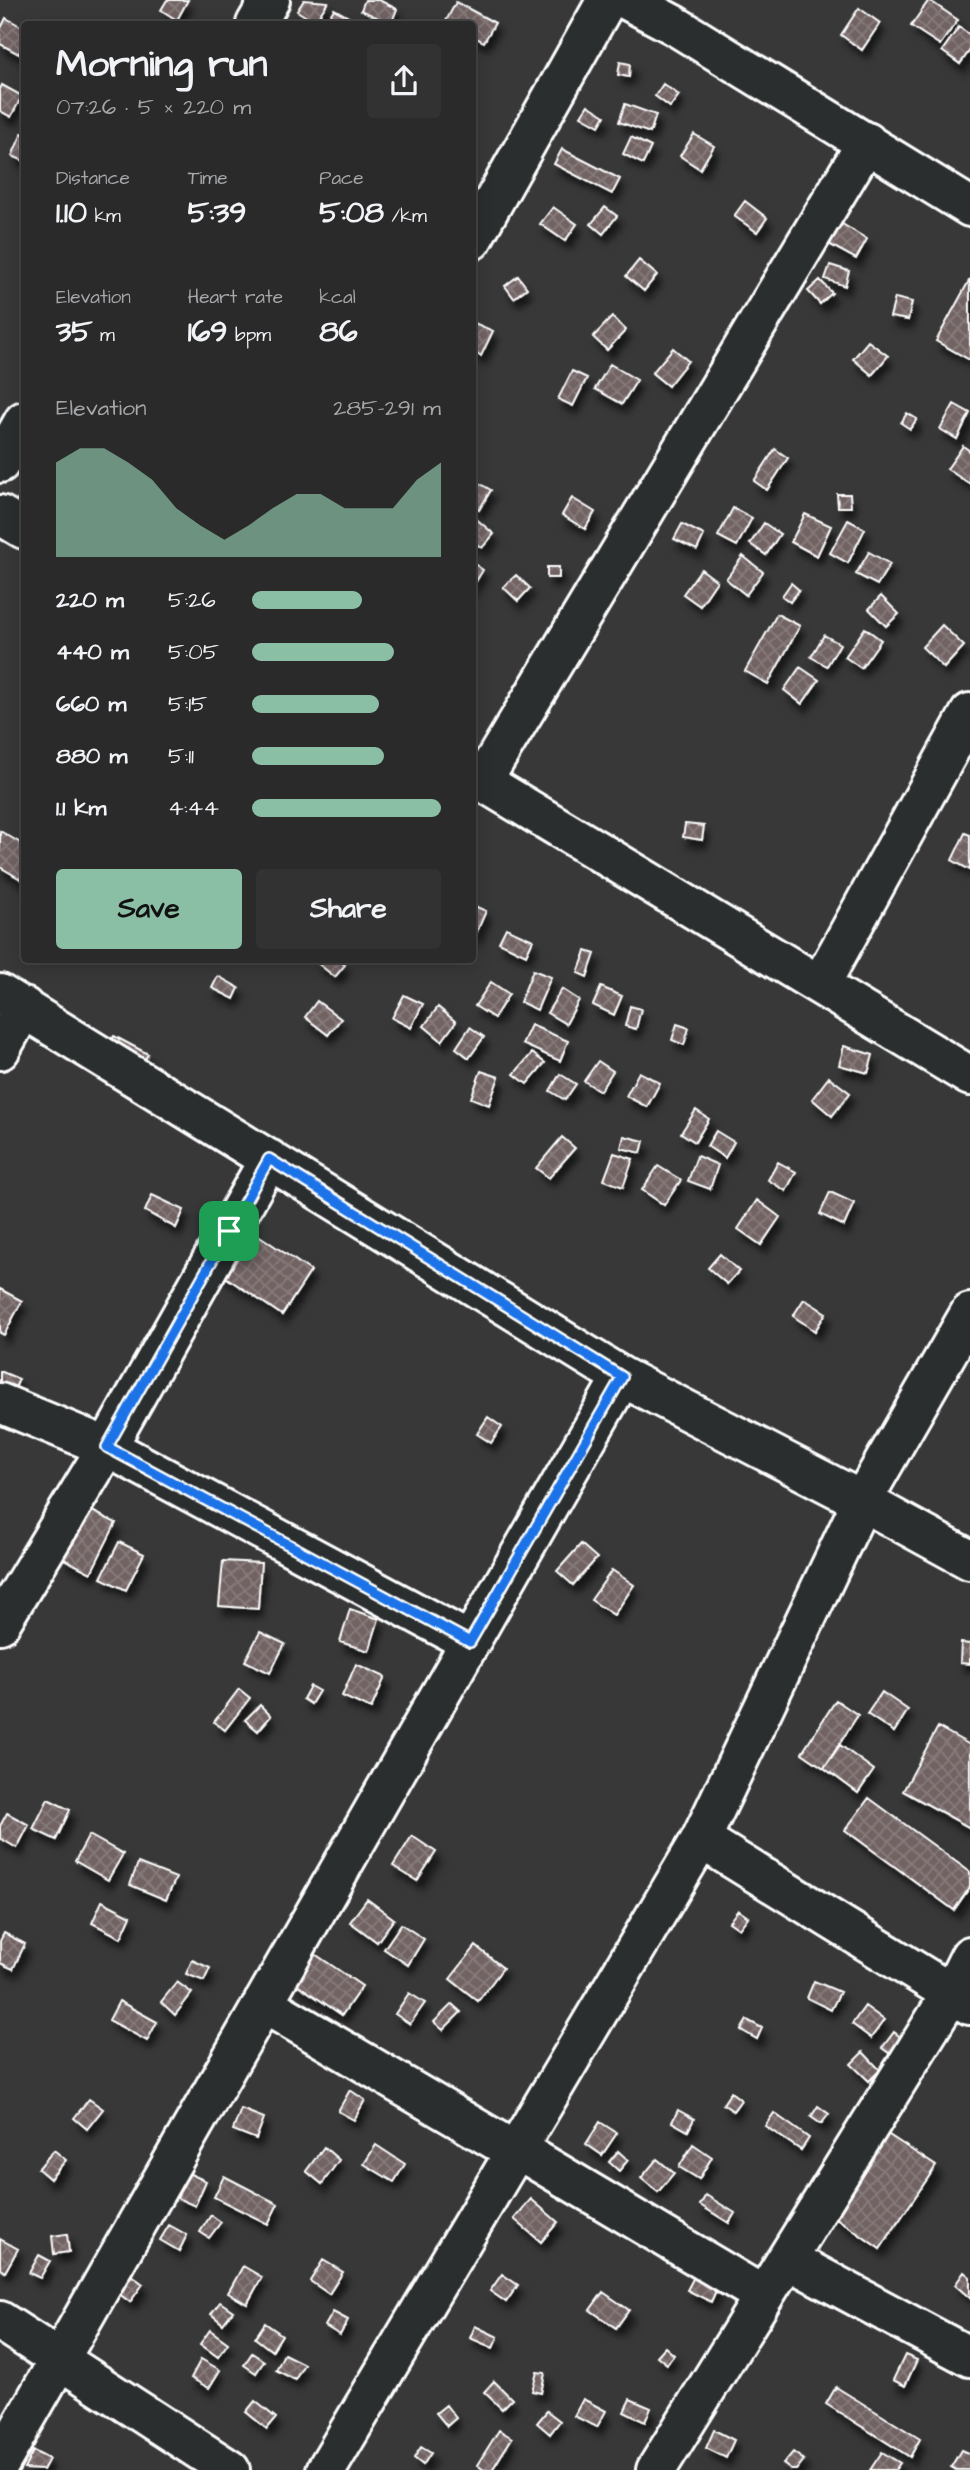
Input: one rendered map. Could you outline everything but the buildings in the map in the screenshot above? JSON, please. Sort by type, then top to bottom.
[{"type":"street","points":[[258,21],[270,0]]},
{"type":"street","points":[[476,233],[607,0]]},
{"type":"street","points":[[628,0],[674,25],[970,207]]},
{"type":"street","points":[[867,142],[478,777],[970,1076]]},
{"type":"street","points":[[0,463],[21,426]]},
{"type":"street","points":[[0,515],[21,527]]},
{"type":"street","points":[[820,985],[970,713]]},
{"type":"street","points":[[0,1051],[12,1000],[622,1377],[970,1560]]},
{"type":"street","points":[[0,1624],[107,1447],[269,1159]]},
{"type":"street","points":[[326,2470],[701,1839],[862,1501],[970,1313]]},
{"type":"street","points":[[0,2463],[622,1377]]},
{"type":"street","points":[[0,1404],[107,1447],[470,1642]]},
{"type":"street","points":[[701,1839],[961,1999]]},
{"type":"street","points":[[656,2470],[787,2259],[961,1999],[970,1956]]},
{"type":"street","points":[[264,2003],[511,2149],[391,2079]]},
{"type":"street","points":[[517,2149],[764,2296]]},
{"type":"street","points":[[787,2259],[970,2357]]},
{"type":"street","points":[[0,2321],[230,2470]]},
{"type":"route","points":[[269,1159],[622,1377],[470,1642],[107,1447],[229,1231],[269,1159]]}]
